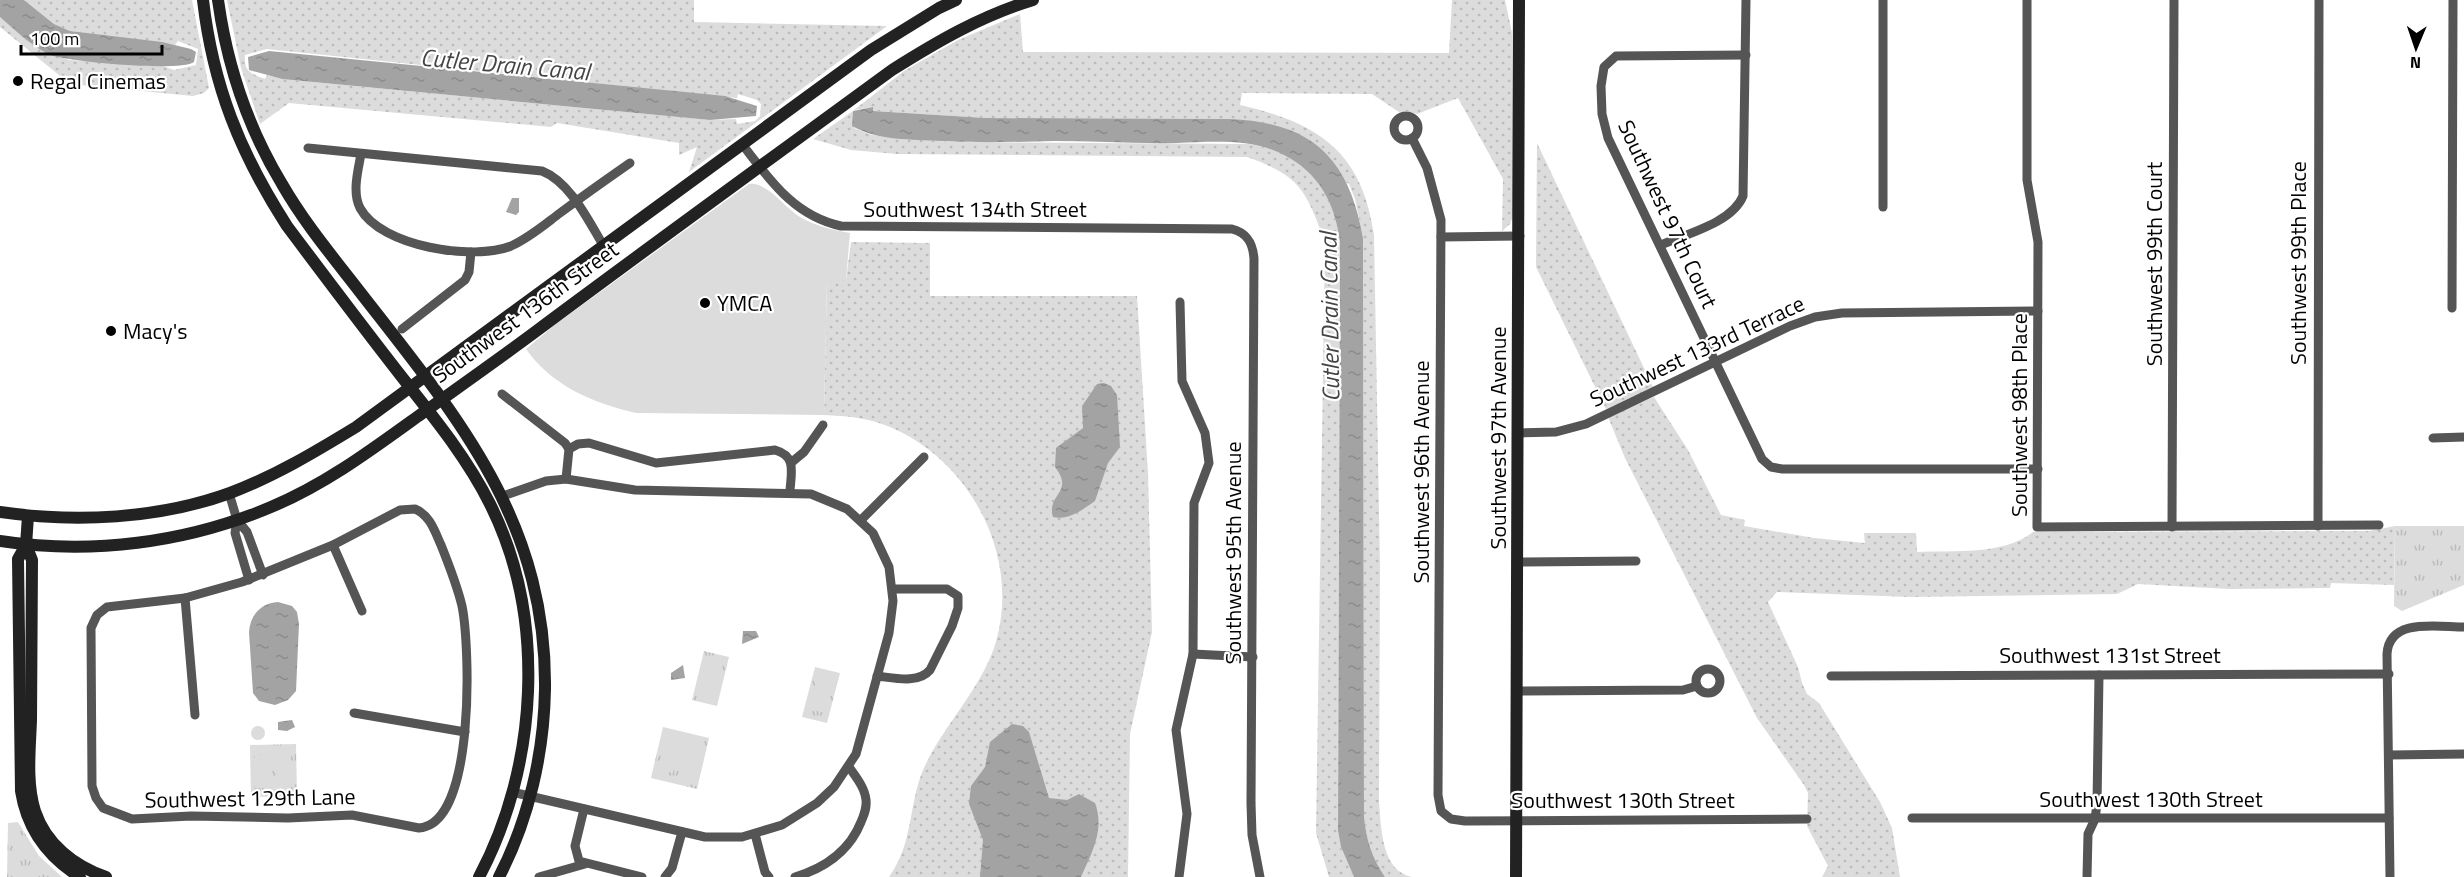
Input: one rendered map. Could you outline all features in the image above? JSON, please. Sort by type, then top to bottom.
[{"type":"street","points":[[203,0],[208,46],[223,99],[246,156],[264,191],[287,226],[452,442],[490,504],[505,539],[514,570],[527,648],[524,739],[512,792],[491,855],[479,877]]},
{"type":"street","points":[[219,0],[228,50],[240,94],[273,170],[309,226],[442,399],[503,496],[531,569],[545,646],[545,706],[540,754],[530,796],[520,830],[499,877]]},
{"type":"street","name":"Southwest 136th Street","points":[[0,512],[28,516],[81,517],[131,514],[169,508],[229,493],[301,460],[356,427],[871,50],[956,0]]},
{"type":"street","name":"Southwest 136th Street","points":[[0,541],[26,545],[113,545],[174,537],[237,520],[307,491],[364,455],[427,410],[892,70],[943,38],[987,15],[1033,0]]},
{"type":"street","name":"Southwest 97th Avenue","points":[[1516,877],[1520,0]]},
{"type":"street","points":[[1661,245],[1716,220],[1735,208],[1742,200],[1745,183],[1746,0]]},
{"type":"street","points":[[1883,0],[1883,207]]},
{"type":"street","name":"Southwest 98th Place","points":[[2027,0],[2027,180],[2038,231],[2037,527],[2379,525]]},
{"type":"street","name":"Southwest 99th Court","points":[[2172,527],[2174,0]]},
{"type":"street","name":"Southwest 99th Place","points":[[2318,526],[2319,0]]},
{"type":"street","points":[[2452,308],[2453,0]]},
{"type":"street","name":"Southwest 97th Court","points":[[1746,55],[1623,55],[1610,59],[1604,67],[1601,86],[1605,131],[1760,455],[1771,467],[1793,470],[2038,469]]},
{"type":"street","name":"Southwest 96th Avenue","points":[[1412,138],[1435,190],[1441,237],[1438,795],[1441,811]]},
{"type":"street","name":"Southwest 134th Street","points":[[742,144],[798,208],[823,222],[848,227],[1224,229],[1242,232]]},
{"type":"street","points":[[308,147],[542,171],[553,177],[575,202],[603,245]]},
{"type":"street","points":[[2453,148],[2464,149]]},
{"type":"street","points":[[361,154],[357,198],[361,209],[370,220],[410,243],[471,252],[493,251],[519,242],[630,163]]},
{"type":"street","name":"Southwest 95th Avenue","points":[[1242,232],[1252,243],[1254,259],[1252,835],[1260,877]]},
{"type":"street","points":[[1441,237],[1520,236]]},
{"type":"street","points":[[2453,242],[2464,242]]},
{"type":"street","points":[[402,329],[465,280],[469,274],[471,252]]},
{"type":"street","name":"Southwest 95th Avenue","points":[[1179,877],[1188,817],[1176,729],[1193,654],[1194,503],[1209,463],[1205,433],[1182,381],[1180,302]]},
{"type":"street","name":"Southwest 133rd Terrace","points":[[1518,433],[1550,433],[1574,428],[1802,321],[1832,314],[2038,311]]},
{"type":"street","points":[[502,394],[565,442],[569,449],[566,479]]},
{"type":"street","points":[[792,462],[804,452],[823,425]]},
{"type":"street","points":[[2433,438],[2464,437]]},
{"type":"street","points":[[569,449],[578,444],[595,443],[640,459],[660,463],[775,450],[788,455],[792,462],[790,492]]},
{"type":"street","points":[[861,520],[924,457]]},
{"type":"street","points":[[503,496],[546,481],[566,479],[635,490],[811,494],[829,500],[861,520],[880,545],[889,567],[893,589],[893,614],[861,741],[849,767],[817,803],[791,820],[755,834],[718,838],[682,832],[512,792]]},
{"type":"street","points":[[229,493],[237,520],[246,532],[263,575]]},
{"type":"street","points":[[195,715],[185,597],[263,575],[333,545],[400,510],[410,509],[422,512],[433,528],[448,562],[462,606],[467,671],[465,732],[354,713]]},
{"type":"street","points":[[28,516],[26,545],[32,560],[30,768],[35,810],[43,829],[61,851],[85,869],[106,877]]},
{"type":"street","points":[[237,520],[235,533],[249,580]]},
{"type":"street","points":[[26,545],[18,559],[20,782],[27,818],[46,849],[80,877]]},
{"type":"street","points":[[333,545],[362,611]]},
{"type":"street","points":[[1518,562],[1636,561]]},
{"type":"street","points":[[877,676],[906,679],[925,676],[935,661],[958,608],[957,596],[947,588],[893,589]]},
{"type":"street","name":"Southwest 129th Lane","points":[[185,597],[107,608],[95,618],[91,630],[92,786],[103,808],[132,819],[191,816],[288,818],[352,815],[423,828],[439,818],[447,807],[456,780],[465,732]]},
{"type":"street","points":[[2390,877],[2387,649],[2391,637],[2398,631],[2413,627],[2464,627]]},
{"type":"street","points":[[525,632],[543,630]]},
{"type":"street","points":[[527,648],[545,646]]},
{"type":"street","points":[[1193,654],[1253,657]]},
{"type":"street","name":"Southwest 131st Street","points":[[1831,676],[2389,674]]},
{"type":"street","points":[[2087,877],[2088,834],[2095,819],[2099,675]]},
{"type":"street","points":[[1516,691],[1683,690],[1697,686]]},
{"type":"street","points":[[2389,755],[2464,754]]},
{"type":"street","points":[[795,877],[812,871],[841,853],[858,831],[867,802],[864,791],[849,767]]},
{"type":"street","points":[[584,808],[574,851],[579,861],[642,877]]},
{"type":"street","name":"Southwest 130th Street","points":[[1441,811],[1451,819],[1458,820],[1807,819]]},
{"type":"street","name":"Southwest 130th Street","points":[[1912,818],[2389,818]]},
{"type":"street","points":[[665,877],[672,868],[682,832]]},
{"type":"street","points":[[755,834],[765,872],[769,877]]},
{"type":"street","points":[[539,877],[585,864]]},
{"type":"green space","points":[[24,0],[192,0],[209,88],[204,93],[193,96],[70,84],[0,27],[0,17],[35,47],[69,60],[160,65],[174,70],[196,65],[198,49],[178,41],[175,45],[70,31],[54,24]]},
{"type":"green space","points":[[227,0],[694,0],[694,22],[887,26],[689,172],[697,147],[679,155],[679,143],[557,123],[551,127],[289,103],[260,124],[241,68]],"holes":[[[267,49],[737,98],[738,94],[757,100],[761,104],[760,116],[755,121],[737,124],[736,119],[710,120],[282,79],[267,75],[265,79],[249,71],[245,55]]]},
{"type":"green space","points":[[1452,0],[1505,0],[1512,33],[1513,216],[1510,224],[1502,231],[1503,179],[1458,98],[1417,114],[1407,111],[1399,112],[1372,94],[1242,93],[1240,105],[1292,121],[1314,132],[1332,145],[1347,162],[1359,182],[1368,206],[1374,235],[1380,567],[1379,802],[1382,835],[1388,857],[1402,873],[1412,877],[1385,877],[1370,848],[1364,816],[1363,238],[1355,199],[1349,184],[1229,119],[986,118],[873,111],[873,107],[854,110],[904,71],[958,40],[1020,14],[1023,52],[1449,53]]},
{"type":"green space","points":[[853,111],[854,128],[872,135],[951,142],[1249,144],[1286,156],[1313,176],[1323,190],[1337,223],[1340,242],[1338,831],[1341,847],[1354,877],[1329,877],[1316,833],[1325,241],[1306,197],[1290,178],[1247,157],[897,154],[851,150],[813,139]]},
{"type":"green space","points":[[1537,143],[1653,387],[1606,409],[1536,267]]},
{"type":"green space","name":"YMCA","points":[[749,184],[756,184],[769,191],[794,213],[806,220],[850,233],[846,280],[827,280],[824,415],[636,413],[604,404],[575,391],[561,383],[536,362],[526,349],[556,324]]},
{"type":"green space","points":[[851,242],[930,243],[930,296],[1137,296],[1148,473],[1152,632],[1130,734],[1128,877],[889,877],[903,851],[923,770],[940,739],[979,680],[994,648],[1001,615],[1002,582],[996,549],[984,518],[967,489],[945,464],[919,443],[890,427],[858,418],[824,415],[827,280],[846,280]]},
{"type":"green space","points":[[1654,397],[1688,450],[1721,515],[1745,520],[1744,526],[1814,538],[1865,543],[1864,533],[1916,533],[1917,552],[1993,548],[2021,540],[2033,532],[2369,531],[2395,526],[2394,585],[2331,583],[2330,588],[2229,589],[2138,584],[2117,594],[1910,597],[1777,592],[1768,602],[1798,667],[1802,683],[1807,694],[1819,703],[1880,802],[1892,828],[1900,877],[1822,877],[1828,866],[1807,826],[1808,793],[1757,718],[1625,458],[1608,417]]},
{"type":"green space","points":[[2395,526],[2464,526],[2464,585],[2402,611],[2394,606]]},
{"type":"green space","points":[[704,651],[729,657],[717,706],[692,700]]},
{"type":"green space","points":[[707,661],[723,664],[715,697],[699,693]]},
{"type":"green space","points":[[815,667],[840,673],[827,723],[802,717]]},
{"type":"green space","points":[[817,677],[833,681],[825,713],[809,709]]},
{"type":"green space","points":[[258,726],[263,728],[265,733],[263,738],[258,740],[253,738],[251,733],[253,728]]},
{"type":"green space","points":[[663,727],[709,738],[697,789],[651,778]]},
{"type":"green space","points":[[666,737],[681,741],[673,773],[658,770]]},
{"type":"green space","points":[[686,742],[702,746],[694,779],[678,775]]},
{"type":"green space","points":[[296,744],[297,796],[251,797],[250,745]]},
{"type":"green space","points":[[270,754],[271,788],[255,788],[255,755]]},
{"type":"green space","points":[[276,754],[291,754],[292,787],[277,788]]},
{"type":"green space","points":[[18,822],[39,856],[62,877],[7,877],[8,823]]},
{"type":"water","points":[[0,0],[24,0],[54,24],[70,31],[162,42],[191,49],[196,52],[194,62],[168,66],[122,65],[76,60],[48,54],[29,42],[0,17]]},
{"type":"water","points":[[269,51],[725,96],[757,106],[756,116],[710,120],[282,79],[249,70],[248,57]]},
{"type":"water","points":[[873,107],[873,111],[986,118],[1229,119],[1258,122],[1283,128],[1304,137],[1322,150],[1336,166],[1348,186],[1357,210],[1363,238],[1364,816],[1370,848],[1385,877],[1354,877],[1341,847],[1338,831],[1340,242],[1334,214],[1316,180],[1296,162],[1284,155],[1245,143],[955,142],[895,138],[862,131],[852,126],[853,111]]},
{"type":"water","points":[[512,198],[519,198],[519,212],[516,215],[506,212]]},
{"type":"water","points":[[1104,383],[1111,386],[1117,395],[1120,447],[1108,463],[1095,501],[1070,516],[1053,517],[1053,503],[1062,483],[1055,467],[1056,448],[1083,428],[1082,406],[1097,384]]},
{"type":"water","points":[[278,602],[292,606],[297,612],[299,624],[296,691],[288,700],[275,705],[259,701],[253,693],[249,632],[254,615],[262,607]]},
{"type":"water","points":[[743,631],[756,631],[759,637],[742,644]]},
{"type":"water","points":[[683,665],[685,678],[671,680],[671,673]]},
{"type":"water","points":[[292,720],[295,727],[287,731],[278,730],[278,722]]},
{"type":"water","points":[[1012,724],[1023,726],[1029,732],[1049,798],[1067,800],[1079,794],[1095,803],[1099,822],[1098,832],[1081,877],[980,877],[983,840],[969,804],[971,786],[985,767],[990,742]]},
{"type":"place","name":"Regal Cinemas","points":[[18,81]]},
{"type":"place","name":"YMCA","points":[[705,303]]},
{"type":"place","name":"Macy's","points":[[111,331]]},
{"type":"water label","name":"Cutler Drain Canal","points":[[505,65]]},
{"type":"water label","name":"Cutler Drain Canal","points":[[1330,317]]}]
